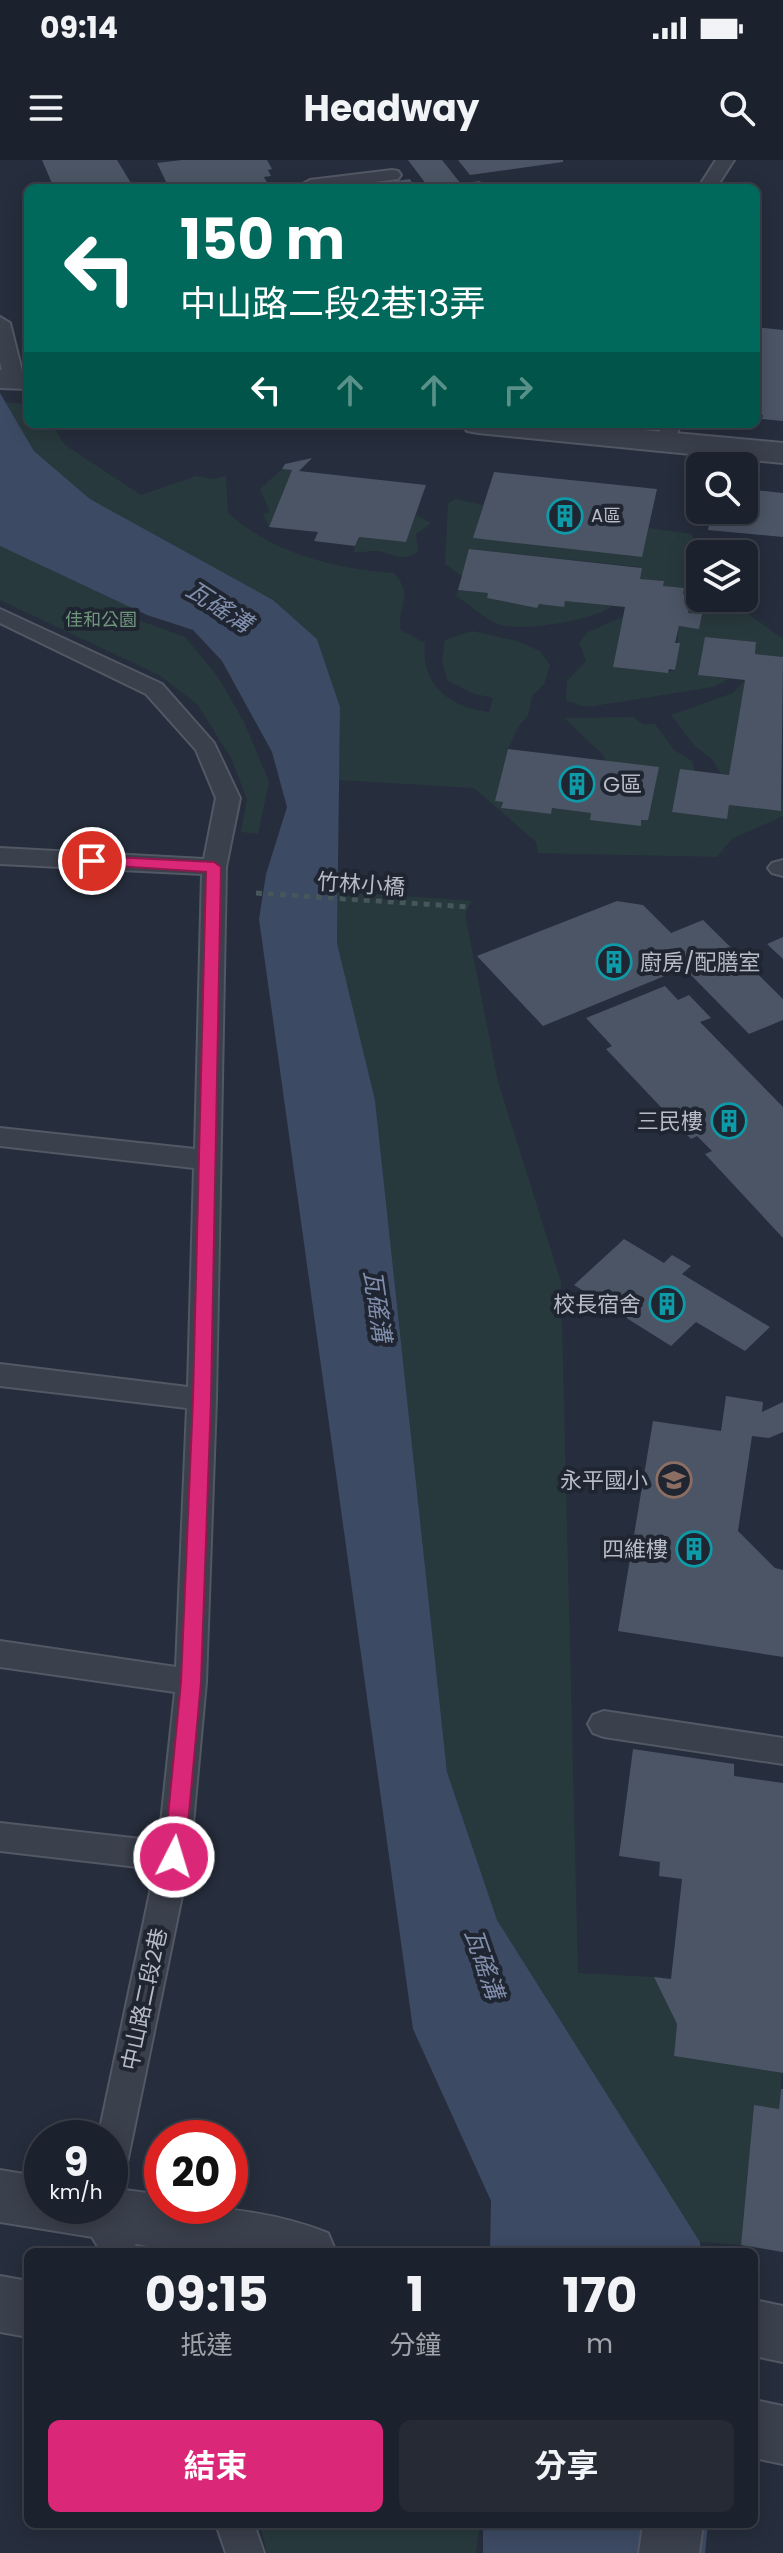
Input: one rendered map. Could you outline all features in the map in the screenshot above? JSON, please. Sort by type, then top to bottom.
[{"type":"street","points":[[574,428],[669,432],[783,453]]},
{"type":"street","points":[[0,2196],[24,2200]]},
{"type":"street","points":[[128,2214],[288,2248]]},
{"type":"street","points":[[0,2304],[24,2308]]},
{"type":"street","points":[[758,2329],[783,2334]]},
{"type":"street","points":[[758,2430],[783,2435]]},
{"type":"street","points":[[669,2553],[672,2528]]},
{"type":"lane","points":[[710,184],[725,160]]},
{"type":"lane","points":[[318,184],[392,175]]},
{"type":"lane","points":[[0,323],[14,379]]},
{"type":"lane","name":"中山路二段2巷","points":[[0,615],[154,689],[206,748],[228,798],[214,867],[202,1399],[191,1682],[174,1857],[117,2120]]},
{"type":"lane","points":[[0,856],[214,867]]},
{"type":"lane","points":[[0,1137],[206,1160]]},
{"type":"lane","points":[[0,1375],[202,1399]]},
{"type":"lane","points":[[0,1654],[191,1682]]},
{"type":"lane","points":[[604,1724],[783,1751]]},
{"type":"lane","points":[[0,1837],[174,1857]]},
{"type":"lane","points":[[236,2528],[245,2553]]},
{"type":"path","name":"竹林小橋","points":[[251,893],[469,907]]},
{"type":"green space","points":[[5,402],[24,404],[24,428],[54,428],[65,445],[141,495],[196,476],[212,479],[226,476],[228,513],[265,539],[327,563],[394,573],[404,594],[400,630],[425,643],[427,671],[433,682],[450,699],[462,705],[489,712],[493,698],[475,694],[447,680],[442,660],[445,640],[472,631],[517,641],[540,651],[550,665],[544,684],[532,696],[528,715],[508,749],[501,808],[550,814],[552,808],[591,813],[640,825],[641,820],[603,755],[564,718],[633,717],[643,724],[655,724],[674,750],[692,761],[695,771],[680,770],[672,812],[726,819],[729,805],[780,811],[783,796],[783,816],[732,839],[717,857],[538,853],[536,842],[474,788],[339,780],[340,707],[317,639],[273,600],[90,499],[34,451]]},
{"type":"green space","points":[[282,469],[292,470],[269,527],[263,514],[270,512],[260,489]]},
{"type":"green space","points":[[455,499],[483,505],[474,538],[641,557],[649,528],[692,534],[693,540],[686,540],[686,593],[663,586],[664,581],[640,579],[641,567],[470,549],[462,576],[445,564],[448,504]]},
{"type":"green space","points":[[416,515],[431,523],[416,534],[418,552],[400,557],[380,551],[353,552],[359,537],[406,542]]},
{"type":"green space","name":"佳和公園","points":[[0,546],[138,610],[130,617],[185,637],[218,677],[244,722],[269,782],[258,834],[241,832],[247,799],[231,758],[197,704],[159,675],[0,600]]},
{"type":"green space","points":[[458,590],[488,593],[487,598],[537,608],[539,604],[563,607],[565,601],[612,606],[574,620],[539,626],[508,626],[482,615],[456,596]]},
{"type":"green space","points":[[745,612],[783,639],[783,657],[755,654],[756,642],[706,637],[698,675],[729,679],[713,687],[594,706],[581,706],[566,700],[567,681],[586,661],[579,643],[588,632],[623,617],[613,666],[668,672],[675,670],[679,626],[699,628],[701,615],[688,613]]},
{"type":"green space","points":[[745,680],[729,775],[721,774],[713,760],[695,746],[671,715],[733,693]]},
{"type":"green space","points":[[338,891],[472,901],[465,914],[498,1082],[561,1282],[578,1973],[654,1977],[677,2024],[674,2056],[782,2073],[779,2109],[754,2105],[741,2245],[700,2242],[497,1920],[447,1772],[375,1100],[337,943]]},
{"type":"green space","points":[[261,2528],[479,2528],[476,2553],[267,2553]]},
{"type":"water","name":"瓦磘溝","points":[[0,393],[34,451],[90,499],[273,600],[317,639],[340,707],[337,943],[375,1100],[447,1772],[497,1920],[700,2242],[701,2248],[490,2248],[491,2201],[413,2029],[259,919],[266,874],[287,807],[272,752],[222,661],[193,630],[147,615],[0,546]]},
{"type":"water","points":[[483,2528],[708,2528],[705,2553],[483,2553]]},
{"type":"building","points":[[42,160],[117,160],[132,184],[52,184]]},
{"type":"building","points":[[267,160],[272,169],[268,170],[271,176],[264,177],[268,184],[167,184],[157,163]]},
{"type":"building","points":[[408,160],[442,160],[461,184],[426,184]]},
{"type":"building","points":[[458,160],[563,160],[563,162],[470,175]]},
{"type":"building","points":[[410,179],[413,184],[373,184]]},
{"type":"building","points":[[760,327],[783,330],[783,421],[762,419],[763,415],[760,415]]},
{"type":"building","points":[[312,458],[299,471],[426,485],[406,542],[359,537],[355,546],[314,541],[318,532],[269,527],[292,470],[282,469],[285,464]]},
{"type":"building","name":"A區","points":[[494,472],[657,489],[642,557],[473,538]]},
{"type":"building","points":[[758,490],[783,493],[783,537],[708,530],[709,524],[758,524]]},
{"type":"building","points":[[469,549],[642,568],[640,579],[664,581],[663,586],[684,588],[686,612],[702,614],[699,629],[679,626],[675,643],[680,643],[675,670],[669,669],[668,673],[613,667],[625,607],[565,601],[564,607],[539,604],[537,608],[487,598],[488,593],[458,590]]},
{"type":"building","points":[[705,637],[756,642],[755,654],[783,657],[781,811],[729,805],[727,819],[672,812],[680,769],[729,775],[745,680],[698,675]]},
{"type":"building","name":"G區","points":[[508,749],[659,767],[648,820],[641,820],[641,826],[590,820],[591,813],[552,808],[551,814],[501,808],[503,802],[495,801]]},
{"type":"building","name":"廚房/配膳室","points":[[617,901],[643,905],[671,933],[703,920],[783,999],[783,1020],[749,1034],[684,968],[543,1026],[477,956]]},
{"type":"building","points":[[783,937],[783,959],[767,944]]},
{"type":"building","name":"三民樓","points":[[665,986],[678,1000],[689,995],[711,1018],[700,1022],[783,1107],[783,1238],[705,1154],[712,1151],[697,1136],[691,1139],[606,1049],[612,1046],[586,1018]]},
{"type":"building","name":"校長宿舍","points":[[624,1239],[664,1263],[672,1255],[691,1266],[682,1274],[770,1327],[745,1351],[696,1322],[671,1346],[574,1285]]},
{"type":"building","name":"四維樓","points":[[726,1396],[763,1402],[762,1412],[783,1402],[783,1432],[769,1438],[752,1436],[738,1531],[775,1568],[783,1570],[783,1657],[618,1631],[653,1421],[721,1431]]},
{"type":"building","points":[[633,1749],[734,1764],[734,1776],[783,1783],[783,2073],[674,2056],[677,2024],[654,1977],[671,1979],[682,1879],[659,1876],[660,1862],[619,1856]]},
{"type":"building","points":[[781,2089],[783,2252],[741,2245],[754,2105],[779,2109]]},
{"type":"place","name":"A區","points":[[565,516]]},
{"type":"place","name":"G區","points":[[577,784]]},
{"type":"place","name":"廚房/配膳室","points":[[614,962]]},
{"type":"place","name":"三民樓","points":[[729,1121]]},
{"type":"place","name":"校長宿舍","points":[[667,1304]]},
{"type":"place","name":"永平國小","points":[[674,1480]]},
{"type":"place","name":"四維樓","points":[[694,1549]]},
{"type":"route","points":[[92,861],[214,867],[202,1399],[191,1682],[174,1857]]}]
